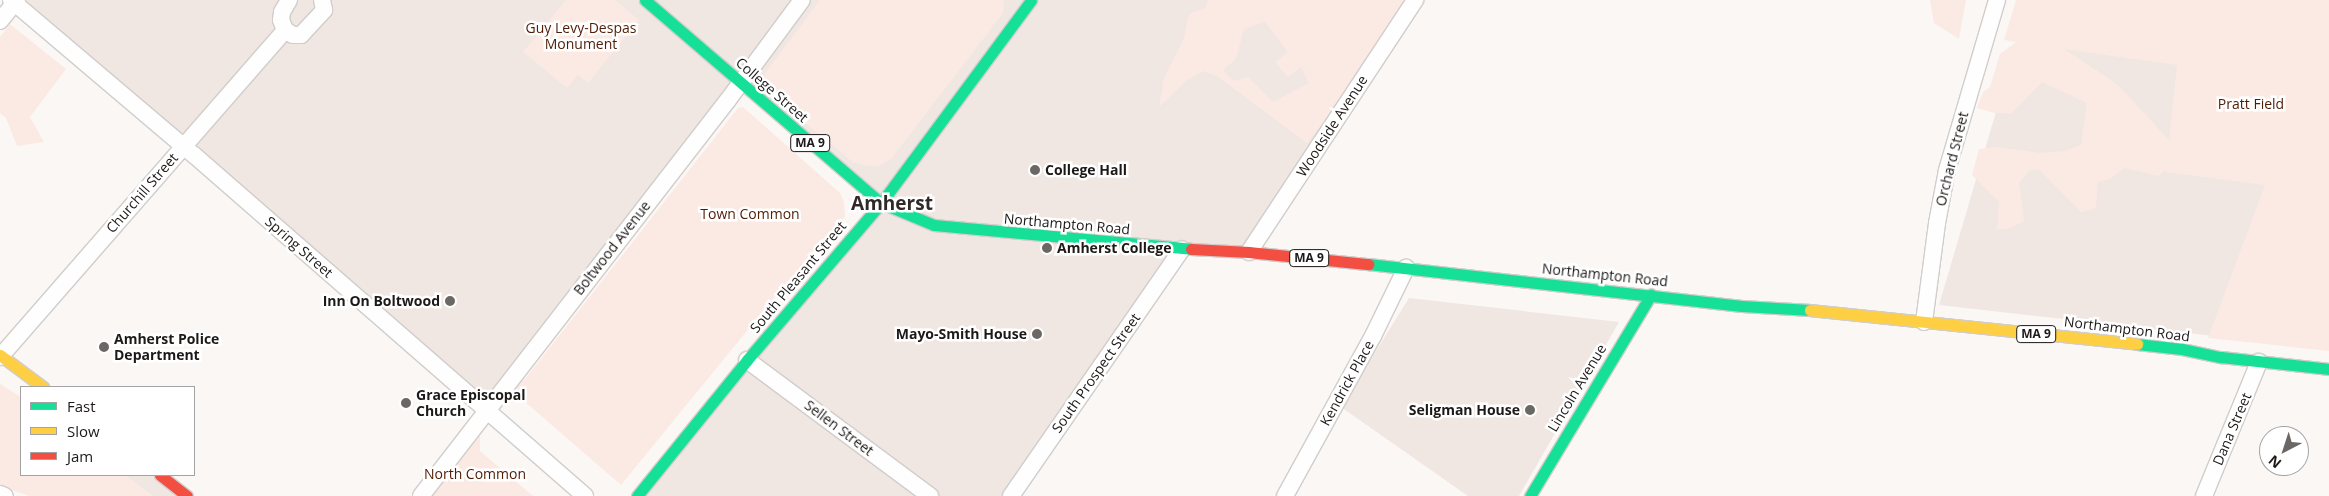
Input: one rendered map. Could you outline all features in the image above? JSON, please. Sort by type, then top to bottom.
[{"type":"main road","name":"College Street","points":[[645,0],[881,203]]},
{"type":"main road","name":"South Pleasant Street","points":[[636,496],[747,360],[881,203],[1031,0]]},
{"type":"main road","name":"Northampton Road","points":[[881,203],[934,226],[1182,249],[1249,252],[1406,268],[1742,306],[1924,322],[2182,349],[2259,362],[2329,369]]},
{"type":"main road","name":"Lincoln Avenue","points":[[1530,496],[1651,295]]},
{"type":"main road","points":[[0,356],[42,386]]},
{"type":"main road","points":[[161,476],[188,496]]},
{"type":"street","points":[[288,0],[282,12],[281,20],[285,30],[293,35],[305,32],[324,10],[322,0]]},
{"type":"street","name":"Boltwood Avenue","points":[[421,496],[485,410],[740,83],[802,0]]},
{"type":"street","name":"Woodside Avenue","points":[[1249,252],[1415,0]]},
{"type":"street","name":"Orchard Street","points":[[1924,322],[1937,223],[1947,170],[1997,0]]},
{"type":"street","points":[[0,20],[14,1]]},
{"type":"street","name":"Spring Street","points":[[14,1],[585,496]]},
{"type":"street","name":"Churchill Street","points":[[0,356],[285,30]]},
{"type":"street","name":"South Prospect Street","points":[[1011,496],[1182,249]]},
{"type":"street","name":"Kendrick Place","points":[[1285,496],[1373,336],[1406,268]]},
{"type":"street","name":"Sellen Street","points":[[747,360],[930,496]]},
{"type":"street","name":"Dana Street","points":[[2204,496],[2259,362]]},
{"type":"street","points":[[0,494],[5,496]]},
{"type":"shaded area","name":"Amherst College","points":[[17,0],[1415,0],[1249,252],[1182,249],[1011,496],[637,496],[881,203],[740,83],[485,410]]},
{"type":"shaded area","points":[[2029,0],[2329,0],[2329,349],[1939,305]]},
{"type":"shaded area","points":[[1409,298],[1619,322],[1519,496],[1468,496],[1341,407]]},
{"type":"shaded area","points":[[127,476],[161,476],[187,496],[119,496]]},
{"type":"green space","name":"Guy Levy-Despas Monument","points":[[566,0],[615,0],[639,20],[588,83],[578,75],[567,88],[523,52]]},
{"type":"green space","points":[[820,0],[1004,0],[1003,13],[891,159],[879,166],[869,166],[854,163],[762,88],[760,80]]},
{"type":"green space","points":[[1208,0],[1409,0],[1361,74],[1307,143],[1218,77],[1204,71],[1187,80],[1159,107],[1164,78],[1184,38],[1189,14],[1205,8]],"holes":[[[1265,22],[1288,52],[1275,62],[1288,77],[1301,67],[1309,83],[1273,102],[1248,77],[1233,81],[1223,70],[1236,59],[1244,29]]]},
{"type":"green space","points":[[1930,0],[1966,0],[1959,39],[1934,23]]},
{"type":"green space","name":"Pratt Field","points":[[2016,0],[2329,0],[2329,351],[2208,338],[2265,185],[2165,172],[2165,169],[2159,176],[2125,168],[2110,179],[2098,182],[2096,208],[2081,212],[2040,170],[2030,170],[2019,183],[2024,221],[2009,229],[1997,229],[1999,202],[1972,175],[1979,149],[1997,147],[2039,153],[2064,151],[2081,145],[2087,103],[2042,82],[2012,113],[1994,113],[1977,108],[1983,92],[1990,87],[2000,54],[2016,42],[2004,40]],"holes":[[[2064,49],[2177,65],[2169,140],[2117,84]]]},
{"type":"green space","points":[[10,24],[66,69],[30,117],[44,142],[17,146],[6,118],[0,113],[0,37]]},
{"type":"green space","name":"Town Common","points":[[743,107],[840,193],[844,202],[845,216],[814,256],[791,277],[621,485],[524,401],[505,403],[505,401],[518,384],[525,379],[738,108]]},
{"type":"green space","points":[[0,384],[20,396],[20,476],[126,476],[153,496],[29,496],[0,486]]},
{"type":"green space","name":"North Common","points":[[480,435],[480,451],[533,496],[432,496]]},
{"type":"traffic: fast","points":[[645,0],[881,203],[934,225],[1191,249]]},
{"type":"traffic: fast","points":[[881,203],[1031,0]]},
{"type":"traffic: fast","points":[[637,496],[747,360],[881,203]]},
{"type":"traffic: fast","points":[[1368,264],[1742,306],[1810,310]]},
{"type":"traffic: fast","points":[[1530,496],[1651,295]]},
{"type":"traffic: fast","points":[[2137,344],[2182,349],[2221,357],[2329,369]]},
{"type":"traffic: slow","points":[[1810,310],[2137,344]]},
{"type":"traffic: slow","points":[[0,355],[42,386]]},
{"type":"traffic: jam","points":[[1191,249],[1249,252],[1368,264]]},
{"type":"traffic: jam","points":[[161,476],[187,496]]},
{"type":"place","name":"College Hall","points":[[1035,170]]},
{"type":"place","name":"Amherst College","points":[[1047,248]]},
{"type":"place","name":"Inn On Boltwood","points":[[450,301]]},
{"type":"place","name":"Mayo-Smith House","points":[[1037,334]]},
{"type":"place","name":"Amherst Police Department","points":[[104,347]]},
{"type":"place","name":"Grace Episcopal Church","points":[[406,403]]},
{"type":"place","name":"Seligman House","points":[[1530,410]]},
{"type":"district","name":"Amherst","points":[[892,204]]}]
